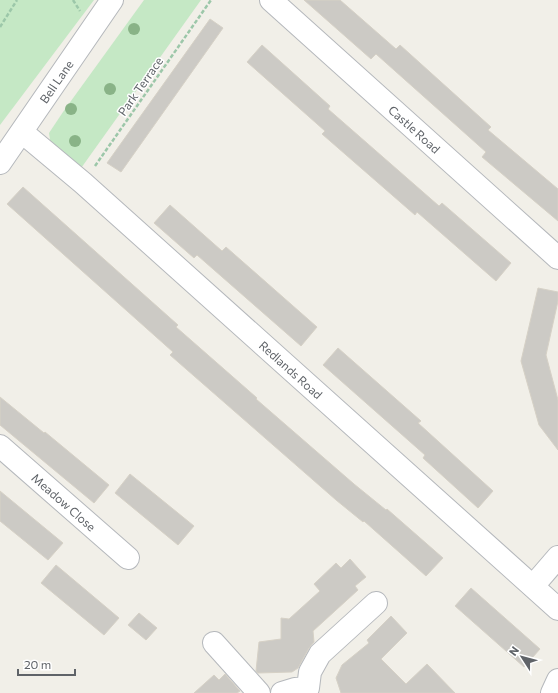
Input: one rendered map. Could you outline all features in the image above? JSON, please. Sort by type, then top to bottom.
[{"type":"street","name":"Bell Lane","points":[[0,163],[112,0]]},
{"type":"street","name":"Castle Road","points":[[271,0],[558,258]]},
{"type":"street","name":"Redlands Road","points":[[22,132],[83,182],[558,609]]},
{"type":"street","name":"Meadow Close","points":[[0,446],[128,558]]},
{"type":"street","points":[[533,586],[558,557]]},
{"type":"street","points":[[282,693],[295,689],[310,690],[310,672],[320,654],[376,603]]},
{"type":"street","points":[[214,643],[259,693]]},
{"type":"street","points":[[552,693],[558,680]]},
{"type":"path","points":[[0,27],[18,0]]},
{"type":"path","name":"Park Terrace","points":[[83,182],[211,0]]},
{"type":"green space","points":[[0,0],[94,0],[0,125]]},
{"type":"green space","points":[[144,0],[201,0],[79,171],[51,146],[49,133]]},
{"type":"building","points":[[304,0],[340,0],[396,49],[400,45],[491,127],[488,130],[558,189],[558,221],[482,157],[486,152],[376,54],[371,59]]},
{"type":"building","points":[[210,19],[223,28],[121,172],[107,163]]},
{"type":"building","points":[[262,45],[330,106],[328,109],[439,206],[442,203],[511,263],[496,281],[417,212],[415,215],[322,134],[325,131],[247,62]]},
{"type":"building","points":[[23,187],[178,325],[176,327],[257,398],[256,399],[354,484],[386,510],[387,509],[443,558],[426,576],[364,521],[363,522],[336,500],[170,355],[173,352],[7,204]]},
{"type":"building","points":[[170,205],[222,251],[226,247],[317,327],[301,346],[197,255],[194,258],[154,223]]},
{"type":"building","points":[[538,288],[558,292],[558,301],[546,355],[558,400],[558,450],[539,425],[521,361]]},
{"type":"building","points":[[338,348],[421,421],[418,423],[493,491],[478,508],[423,458],[425,455],[323,365]]},
{"type":"building","points":[[0,397],[109,485],[94,503],[0,425]]},
{"type":"building","points":[[130,474],[194,526],[178,545],[115,493]]},
{"type":"building","points":[[0,491],[63,543],[48,560],[0,521]]},
{"type":"building","points":[[350,559],[366,577],[355,586],[358,590],[313,631],[314,642],[298,668],[292,672],[258,673],[256,671],[259,642],[281,639],[281,618],[289,619],[320,591],[314,584],[336,563],[341,568]]},
{"type":"building","points":[[56,565],[119,618],[104,635],[41,583]]},
{"type":"building","points":[[471,588],[540,649],[524,667],[455,606]]},
{"type":"building","points":[[139,613],[157,628],[146,640],[128,625]]},
{"type":"building","points":[[391,616],[407,633],[381,659],[406,684],[427,664],[455,693],[341,693],[336,678],[342,665],[369,643],[367,640]]},
{"type":"building","points":[[225,674],[240,691],[237,693],[194,693],[214,675],[219,680]]}]
